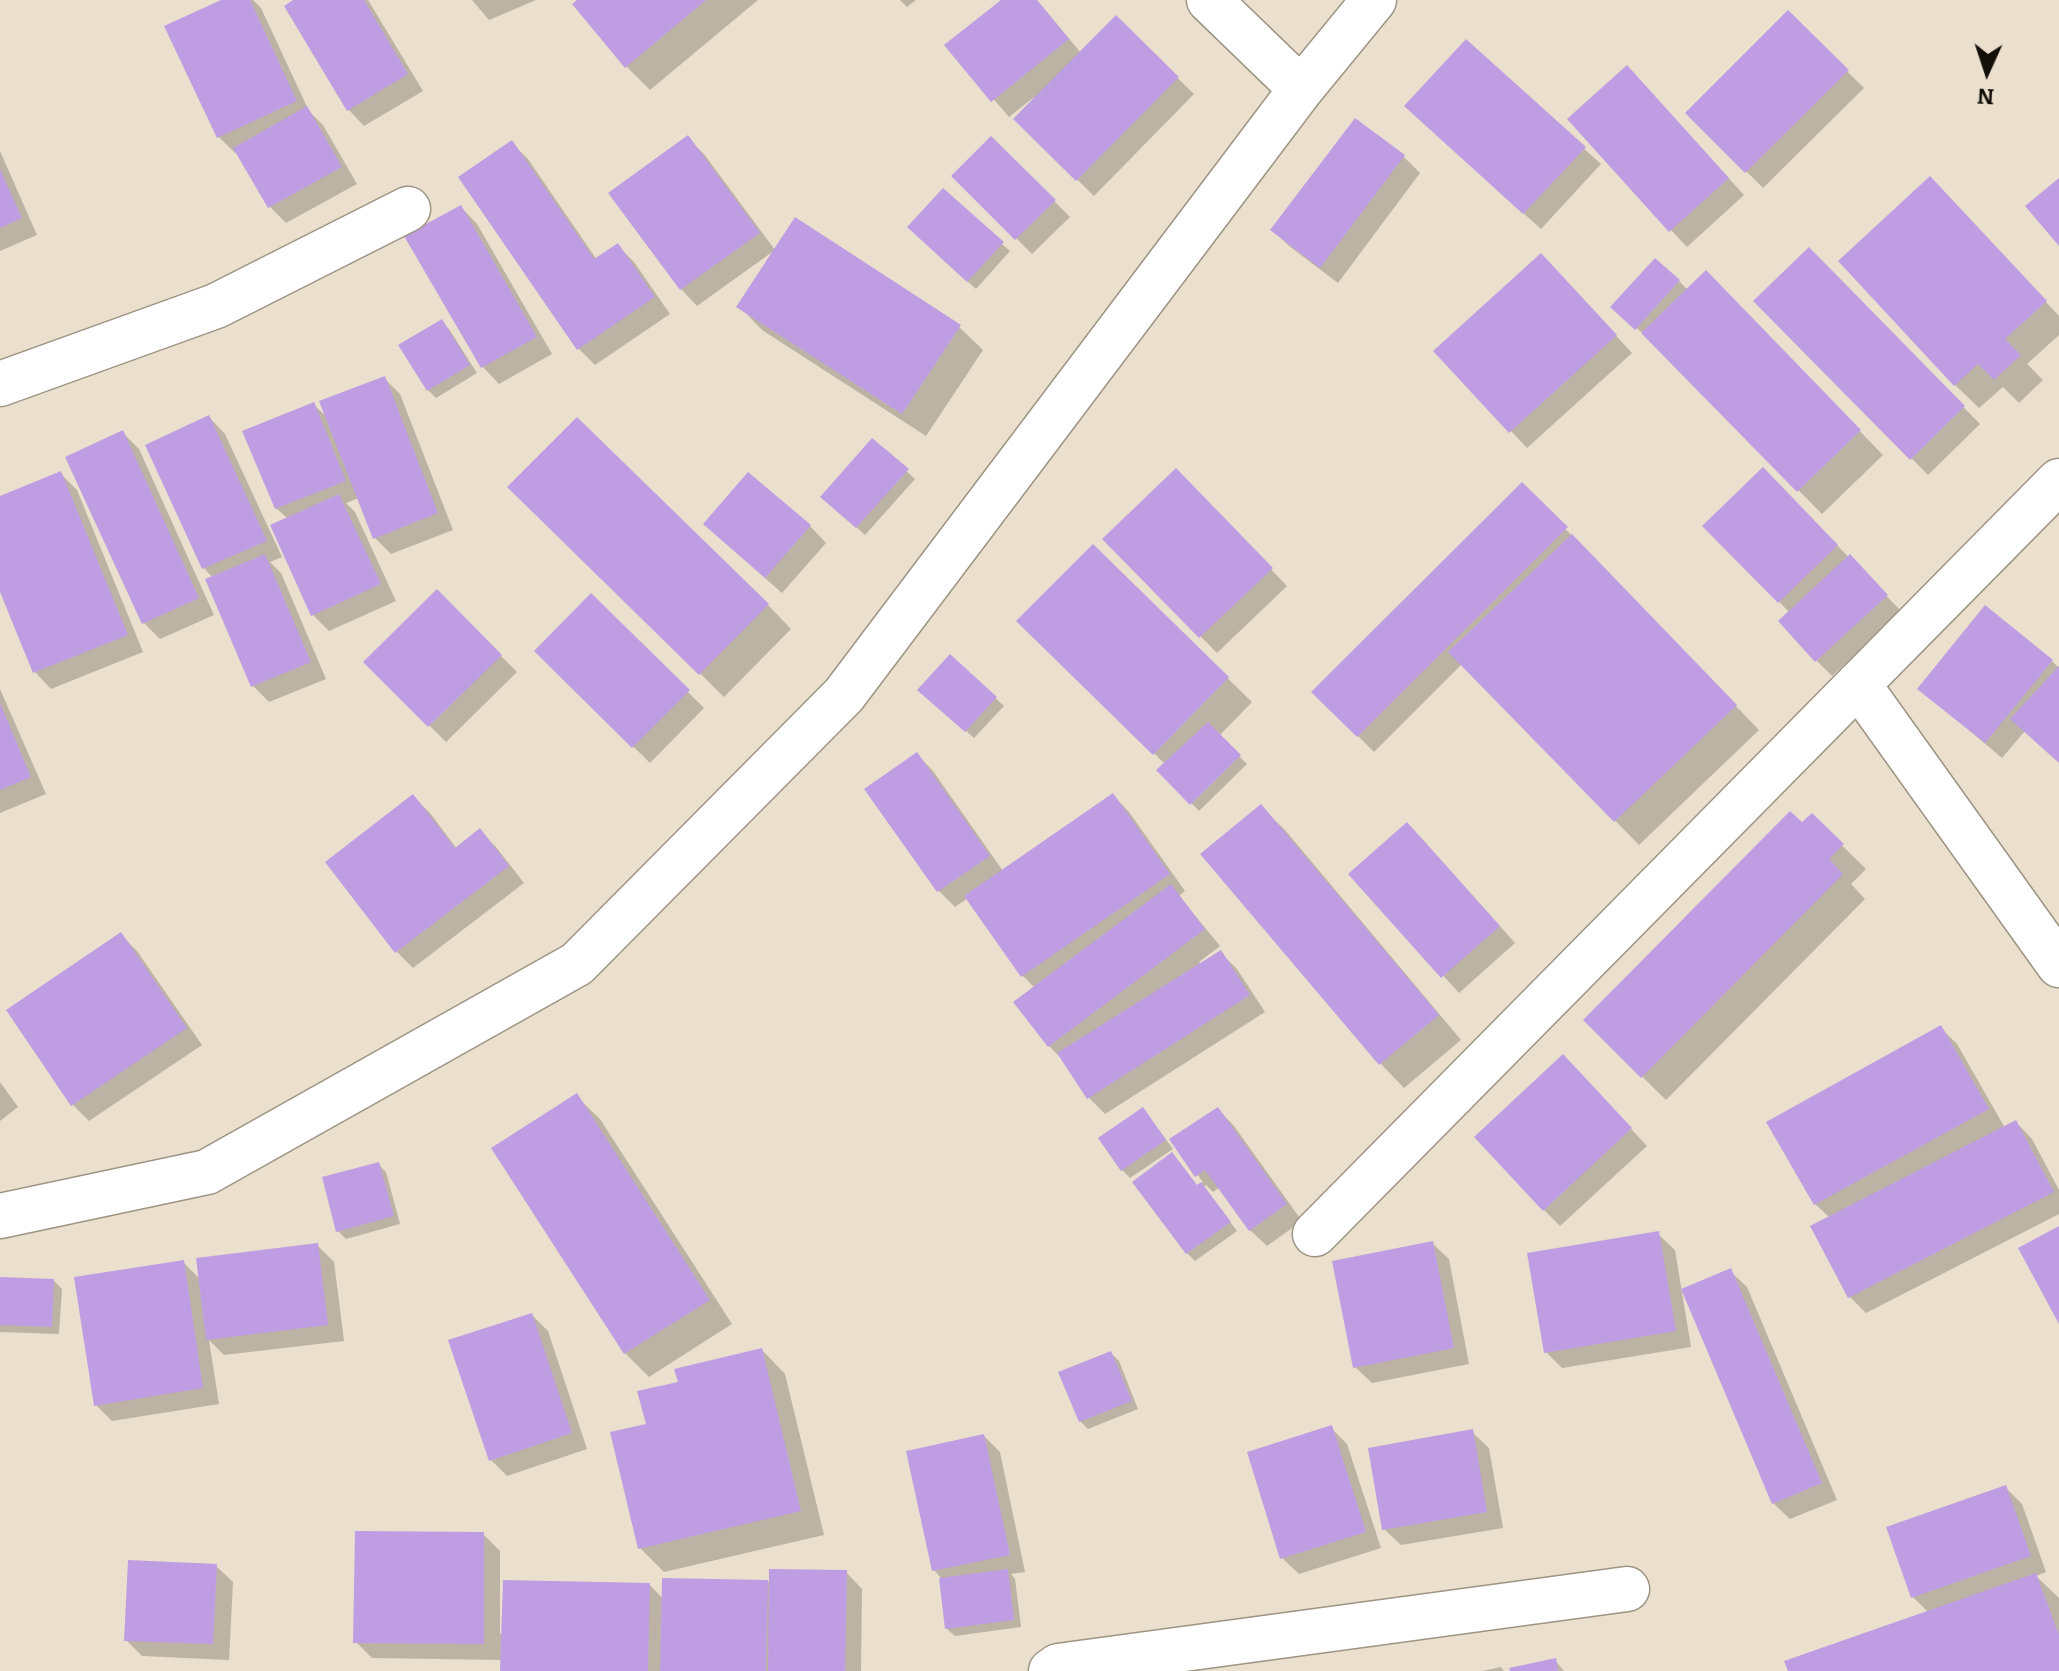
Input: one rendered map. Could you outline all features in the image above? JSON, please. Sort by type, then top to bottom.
[{"type":"street","points":[[1209,0],[1301,89]]},
{"type":"street","points":[[0,1216],[207,1172],[577,964],[844,695],[1301,89],[1374,0]]},
{"type":"street","points":[[0,384],[216,306],[408,209]]},
{"type":"street","points":[[1315,1234],[2059,481]]},
{"type":"street","points":[[1858,684],[2059,965]]},
{"type":"street","points":[[1051,1671],[1058,1666],[1627,1589]]},
{"type":"building","points":[[221,0],[250,0],[297,101],[217,138],[164,26]]},
{"type":"building","points":[[293,0],[364,0],[408,74],[347,111],[284,6]]},
{"type":"building","points":[[577,0],[706,0],[625,68],[572,4]]},
{"type":"building","points":[[1001,0],[1037,0],[1069,39],[991,102],[944,45]]},
{"type":"building","points":[[1788,10],[1849,70],[1745,173],[1685,113]]},
{"type":"building","points":[[1116,15],[1179,77],[1076,181],[1013,119]]},
{"type":"building","points":[[1466,39],[1586,147],[1523,214],[1404,106]]},
{"type":"building","points":[[1627,65],[1729,178],[1669,232],[1567,119]]},
{"type":"building","points":[[307,106],[342,167],[268,208],[233,148]]},
{"type":"building","points":[[1355,118],[1405,155],[1320,268],[1270,230]]},
{"type":"building","points":[[688,135],[760,233],[680,290],[608,193]]},
{"type":"building","points":[[991,136],[1056,200],[1015,240],[951,176]]},
{"type":"building","points":[[512,140],[594,259],[618,243],[655,297],[577,350],[458,177]]},
{"type":"building","points":[[0,169],[22,218],[0,228]]},
{"type":"building","points":[[1930,176],[2047,301],[2005,339],[2021,355],[1994,380],[1978,364],[1954,386],[1838,261]]},
{"type":"building","points":[[2059,178],[2059,246],[2025,206]]},
{"type":"building","points":[[943,188],[1004,242],[967,282],[907,227]]},
{"type":"building","points":[[461,205],[537,337],[481,368],[404,236]]},
{"type":"building","points":[[795,217],[961,325],[902,414],[736,307]]},
{"type":"building","points":[[1809,247],[1965,406],[1910,460],[1753,301]]},
{"type":"building","points":[[1541,253],[1617,335],[1509,433],[1433,351]]},
{"type":"building","points":[[1655,258],[1680,280],[1635,330],[1610,307]]},
{"type":"building","points":[[1706,270],[1861,430],[1797,492],[1641,333]]},
{"type":"building","points":[[442,319],[470,365],[427,391],[398,345]]},
{"type":"building","points":[[385,376],[438,513],[373,539],[319,401]]},
{"type":"building","points":[[314,402],[346,481],[275,509],[242,431]]},
{"type":"building","points":[[209,415],[267,541],[202,569],[145,445]]},
{"type":"building","points":[[577,417],[769,604],[699,675],[507,487]]},
{"type":"building","points":[[123,430],[199,598],[142,624],[65,457]]},
{"type":"building","points":[[872,438],[909,469],[856,528],[820,497]]},
{"type":"building","points":[[1763,467],[1838,545],[1778,603],[1702,526]]},
{"type":"building","points":[[1176,468],[1273,568],[1199,638],[1102,539]]},
{"type":"building","points":[[61,471],[128,635],[33,673],[0,592],[0,496]]},
{"type":"building","points":[[748,472],[811,525],[765,578],[703,524]]},
{"type":"building","points":[[1522,482],[1568,527],[1357,737],[1311,692]]},
{"type":"building","points":[[339,494],[381,584],[311,616],[270,525]]},
{"type":"building","points":[[1572,534],[1737,705],[1614,822],[1448,652]]},
{"type":"building","points":[[1093,544],[1229,677],[1153,755],[1016,621]]},
{"type":"building","points":[[265,554],[311,662],[251,687],[205,579]]},
{"type":"building","points":[[1850,554],[1888,595],[1815,662],[1778,621]]},
{"type":"building","points":[[437,589],[502,655],[428,727],[363,662]]},
{"type":"building","points":[[591,593],[690,690],[632,748],[534,651]]},
{"type":"building","points":[[1985,605],[2053,660],[1985,743],[1917,689]]},
{"type":"building","points":[[950,654],[997,697],[965,732],[917,690]]},
{"type":"building","points":[[2059,666],[2059,763],[2010,719]]},
{"type":"building","points":[[0,703],[31,777],[0,790]]},
{"type":"building","points":[[1208,722],[1241,755],[1190,805],[1156,770]]},
{"type":"building","points":[[917,752],[990,856],[937,892],[864,789]]},
{"type":"building","points":[[1113,793],[1170,874],[1021,977],[964,896]]},
{"type":"building","points":[[413,794],[455,848],[480,828],[509,866],[395,953],[325,862]]},
{"type":"building","points":[[1261,804],[1439,1015],[1379,1065],[1200,854]]},
{"type":"building","points":[[1790,811],[1802,822],[1812,813],[1844,844],[1829,859],[1843,874],[1641,1078],[1583,1020]]},
{"type":"building","points":[[1407,822],[1500,926],[1441,978],[1348,874]]},
{"type":"building","points":[[1171,884],[1205,929],[1048,1047],[1013,1002]]},
{"type":"building","points":[[121,932],[187,1028],[71,1106],[6,1010]]},
{"type":"building","points":[[1221,950],[1250,995],[1087,1099],[1057,1053]]},
{"type":"building","points":[[1941,1025],[1989,1109],[1814,1205],[1766,1122]]},
{"type":"building","points":[[1563,1054],[1632,1128],[1543,1211],[1474,1137]]},
{"type":"building","points":[[577,1093],[710,1300],[624,1354],[491,1148]]},
{"type":"building","points":[[1143,1107],[1166,1140],[1121,1171],[1098,1138]]},
{"type":"building","points":[[1218,1107],[1287,1204],[1249,1231],[1205,1170],[1195,1177],[1169,1139]]},
{"type":"building","points":[[2016,1120],[2054,1192],[1848,1298],[1810,1226]]},
{"type":"building","points":[[1172,1152],[1197,1185],[1201,1182],[1231,1222],[1186,1254],[1132,1182]]},
{"type":"building","points":[[379,1162],[394,1216],[336,1232],[322,1177]]},
{"type":"building","points":[[2059,1226],[2059,1324],[2018,1248]]},
{"type":"building","points":[[1659,1231],[1676,1331],[1544,1353],[1527,1253]]},
{"type":"building","points":[[1433,1241],[1454,1348],[1353,1368],[1332,1261]]},
{"type":"building","points":[[318,1243],[328,1325],[206,1340],[196,1258]]},
{"type":"building","points":[[184,1260],[203,1388],[94,1406],[74,1277]]},
{"type":"building","points":[[1731,1268],[1822,1483],[1772,1504],[1681,1289]]},
{"type":"building","points":[[0,1277],[54,1279],[52,1327],[0,1325]]},
{"type":"building","points":[[532,1313],[572,1433],[489,1461],[448,1340]]},
{"type":"building","points":[[762,1348],[801,1511],[638,1549],[610,1432],[646,1424],[637,1391],[678,1382],[674,1369]]},
{"type":"building","points":[[1111,1351],[1132,1401],[1079,1422],[1058,1372]]},
{"type":"building","points":[[1332,1425],[1366,1532],[1280,1559],[1247,1452]]},
{"type":"building","points":[[1473,1429],[1487,1512],[1382,1530],[1368,1448]]},
{"type":"building","points":[[984,1434],[1010,1555],[932,1571],[906,1451]]},
{"type":"building","points":[[2006,1485],[2031,1556],[1911,1598],[1886,1527]]},
{"type":"building","points":[[355,1531],[484,1532],[484,1644],[353,1643]]},
{"type":"building","points":[[128,1560],[217,1564],[213,1644],[124,1641]]},
{"type":"building","points":[[769,1569],[847,1570],[845,1671],[768,1671]]},
{"type":"building","points":[[1008,1569],[1014,1620],[945,1629],[939,1578]]},
{"type":"building","points":[[2036,1573],[2059,1635],[2059,1671],[1788,1671],[1784,1661]]},
{"type":"building","points":[[662,1578],[768,1580],[766,1671],[660,1671]]},
{"type":"building","points":[[503,1580],[650,1583],[648,1671],[500,1671]]},
{"type":"building","points":[[1556,1658],[1558,1671],[1510,1671],[1509,1668]]}]
